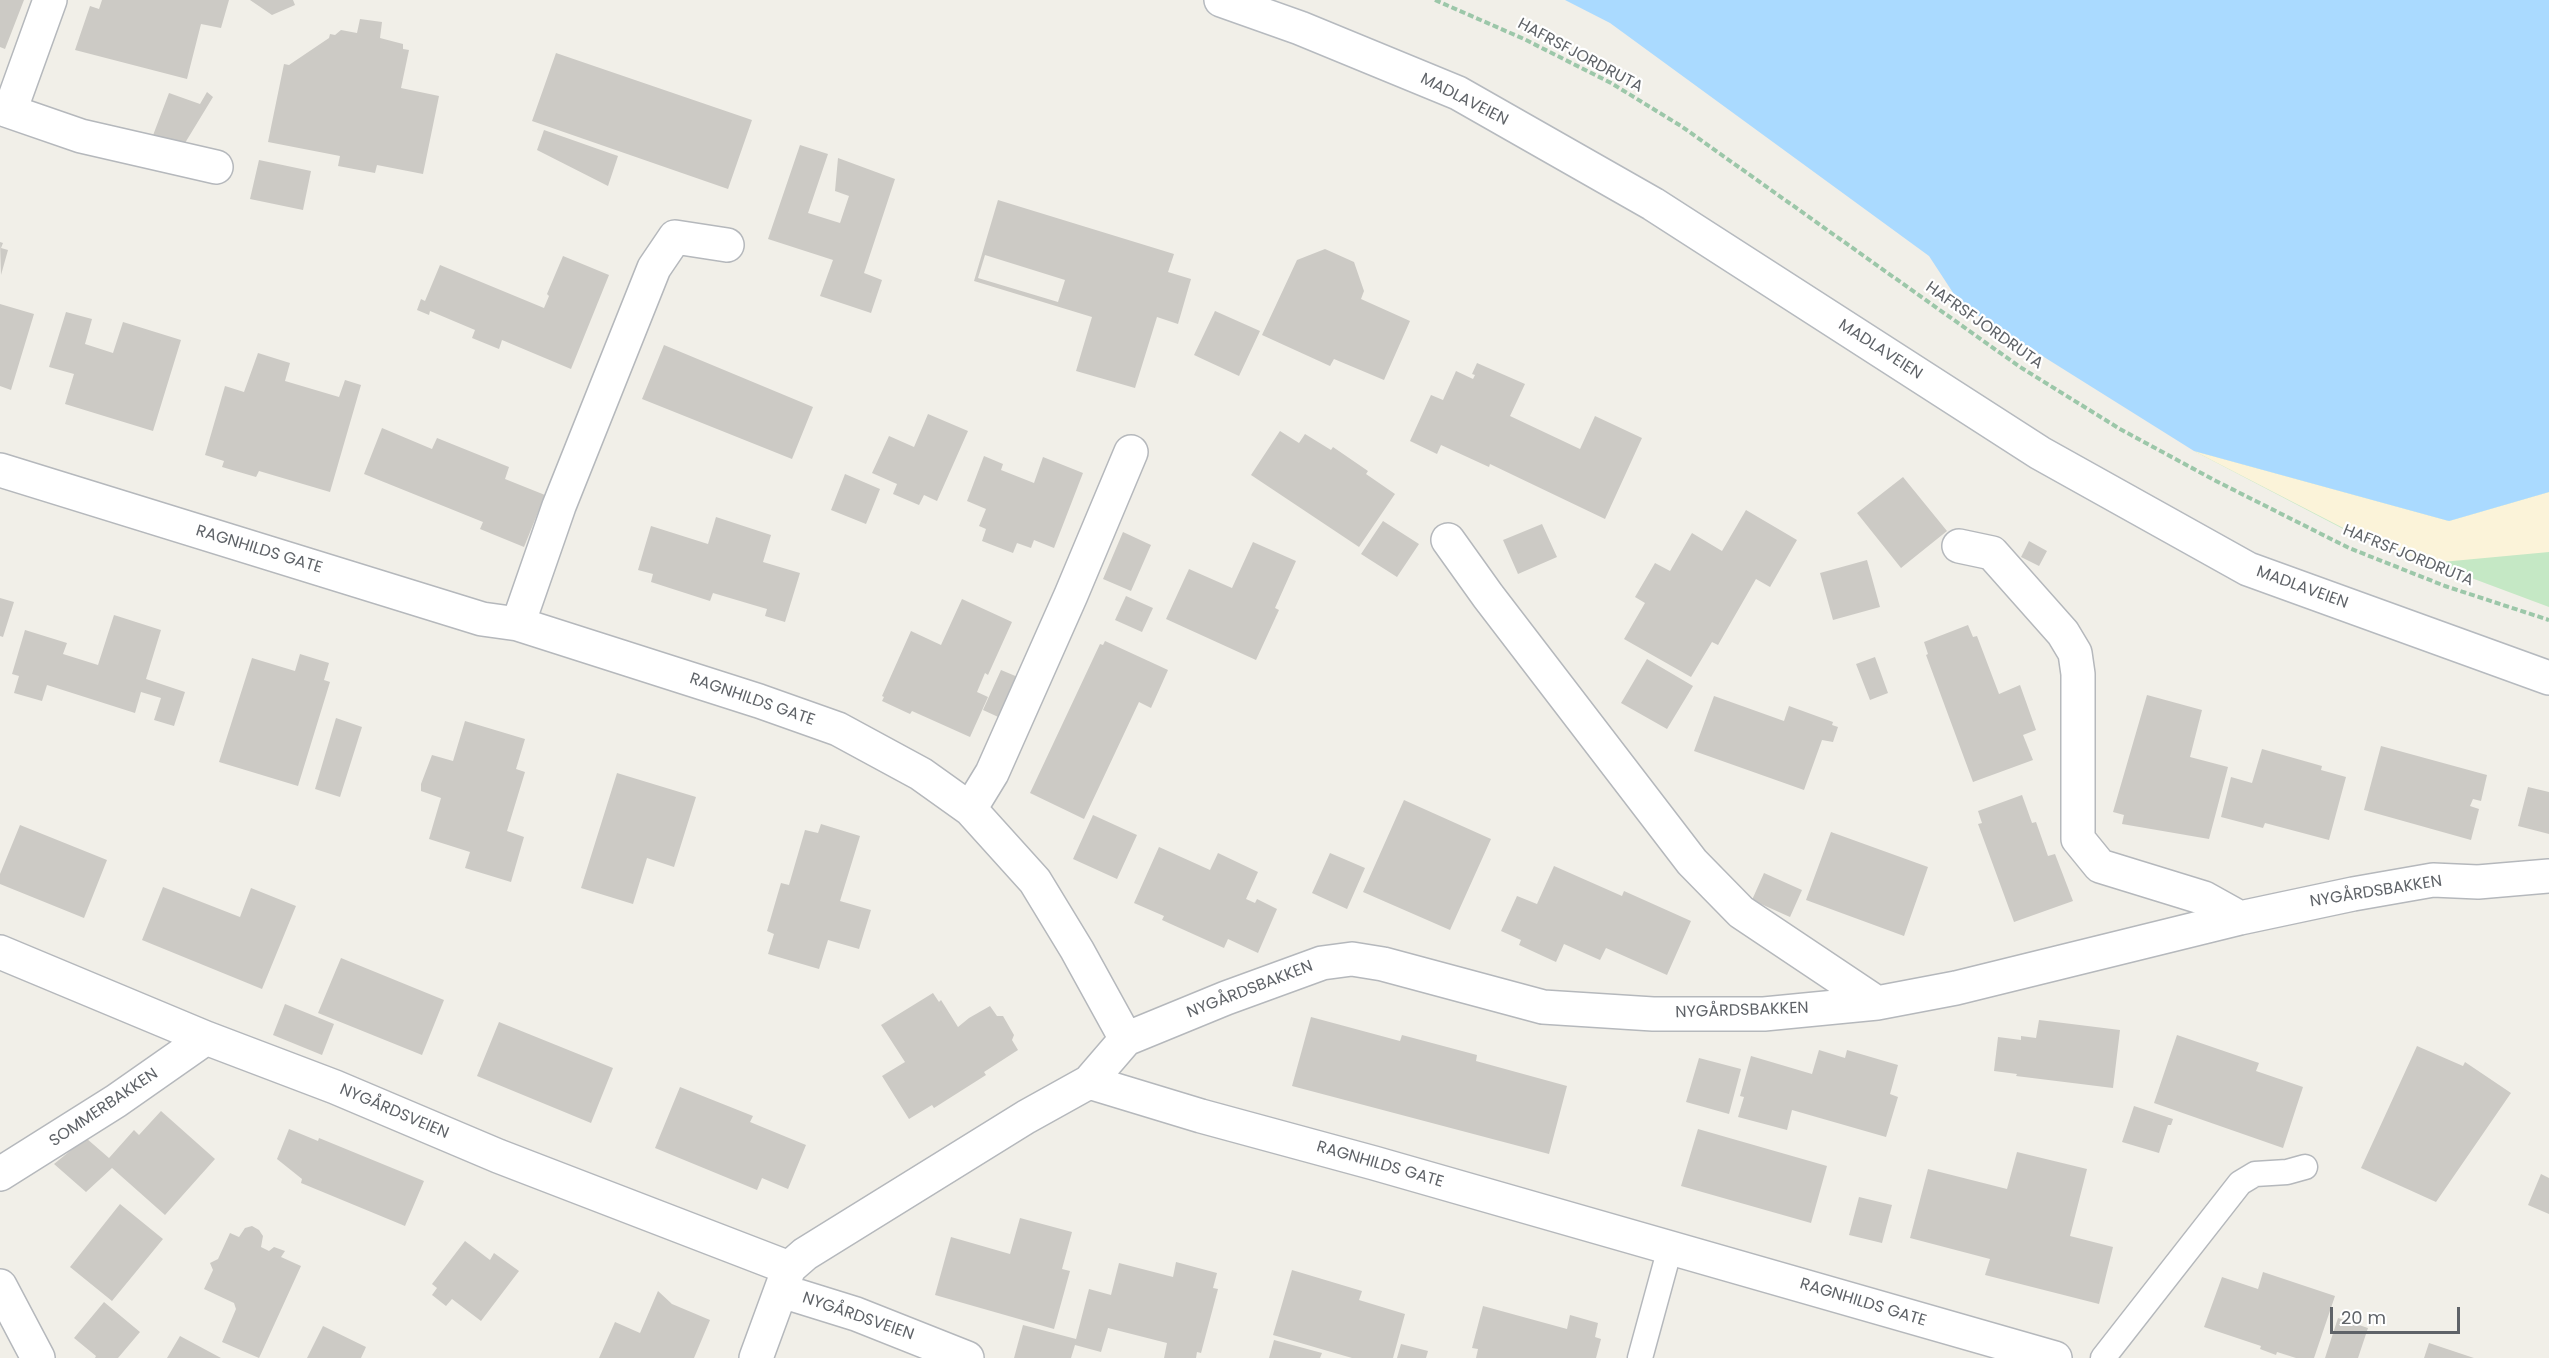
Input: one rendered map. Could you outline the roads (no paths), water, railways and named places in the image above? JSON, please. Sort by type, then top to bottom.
[{"type":"street","points":[[50,0],[5,109],[81,136],[216,167]]},
{"type":"street","name":"MADLAVEIEN","points":[[1221,0],[1300,28],[1458,93],[1653,204],[2040,453],[2248,569],[2549,678]]},
{"type":"street","points":[[518,624],[549,534],[654,268],[675,237],[727,245]]},
{"type":"street","points":[[970,809],[993,773],[1131,452]]},
{"type":"street","name":"RAGNHILDS GATE","points":[[0,470],[482,619],[518,624],[759,700],[838,729],[921,774],[970,809],[1035,881],[1077,950],[1126,1039]]},
{"type":"street","points":[[1448,540],[1488,596],[1692,862],[1741,912],[1877,1003]]},
{"type":"street","points":[[1959,546],[1992,554],[2063,633],[2075,653],[2078,674],[2078,839],[2100,866],[2204,898],[2240,918]]},
{"type":"street","name":"NYGÅRDSBAKKEN","points":[[786,1280],[805,1254],[1026,1117],[1089,1082],[1126,1039],[1322,963],[1352,959],[1383,964],[1543,1007],[1653,1014],[1764,1014],[1877,1003],[1956,988],[2297,904],[2433,880],[2478,882],[2549,876]]},
{"type":"street","name":"NYGÅRDSVEIEN","points":[[0,952],[206,1038],[335,1087],[786,1280],[856,1314],[967,1358]]},
{"type":"street","name":"SOMMERBAKKEN","points":[[0,1174],[116,1101],[206,1038]]},
{"type":"street","name":"RAGNHILDS GATE","points":[[1089,1082],[1178,1110],[2055,1358]]},
{"type":"street","points":[[756,1358],[786,1280]]},
{"type":"street","points":[[0,1286],[38,1358]]},
{"type":"lane","points":[[2103,1358],[2240,1183],[2255,1174],[2287,1172],[2305,1167]]},
{"type":"lane","points":[[1640,1358],[1670,1248]]},
{"type":"water","points":[[1565,0],[2549,0],[2549,492],[2449,521],[2194,451],[1961,305],[1929,256],[1610,23]]}]
